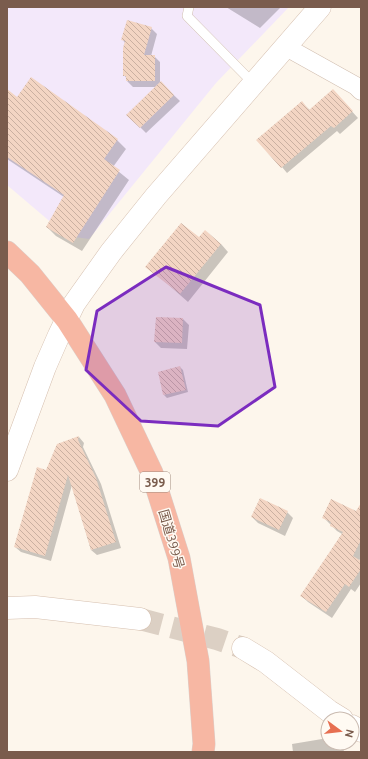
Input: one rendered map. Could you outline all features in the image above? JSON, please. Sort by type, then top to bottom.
[{"type":"highway","name":"国道399号","points":[[7,252],[30,274],[66,320],[115,395],[152,474],[179,558],[198,661],[204,744],[203,752]]},
{"type":"street","points":[[7,470],[45,367],[74,304],[111,252],[156,196],[320,7]]},
{"type":"street","points":[[286,46],[356,86],[361,91]]},
{"type":"street","points":[[7,608],[35,607],[140,619]]},
{"type":"street","points":[[243,648],[266,662],[330,711]]},
{"type":"lane","points":[[189,7],[187,16],[254,84]]},
{"type":"highlighted area","points":[[166,267],[260,305],[275,387],[218,426],[141,421],[86,370],[97,311]]},
{"type":"shaded area","points":[[7,7],[289,7],[216,83],[89,239],[67,236],[7,185]]},
{"type":"building","points":[[127,20],[152,27],[144,55],[155,55],[155,81],[126,81],[126,76],[123,76],[123,48],[125,41],[121,40]]},
{"type":"building","points":[[31,77],[118,139],[104,159],[120,170],[73,243],[46,227],[64,195],[7,157],[7,89],[17,97]]},
{"type":"building","points":[[161,81],[174,95],[140,128],[126,115]]},
{"type":"building","points":[[333,89],[353,111],[334,128],[331,126],[281,168],[256,140],[302,101],[309,110]]},
{"type":"building","points":[[181,223],[199,237],[205,230],[221,244],[180,294],[145,267]]},
{"type":"building","points":[[156,317],[183,318],[182,343],[154,342]]},
{"type":"building","points":[[180,366],[186,390],[163,395],[158,372]]},
{"type":"building","points":[[79,436],[78,440],[96,478],[116,542],[91,550],[68,475],[45,556],[14,547],[37,467],[46,470],[57,444]]},
{"type":"building","points":[[260,498],[288,511],[279,530],[251,517]]},
{"type":"building","points":[[331,499],[356,511],[361,503],[361,540],[353,556],[361,561],[361,569],[349,587],[345,584],[326,612],[300,596],[343,532],[330,526],[331,522],[322,518]]},
{"type":"tunnel","points":[[140,619],[217,639],[243,648]]}]
